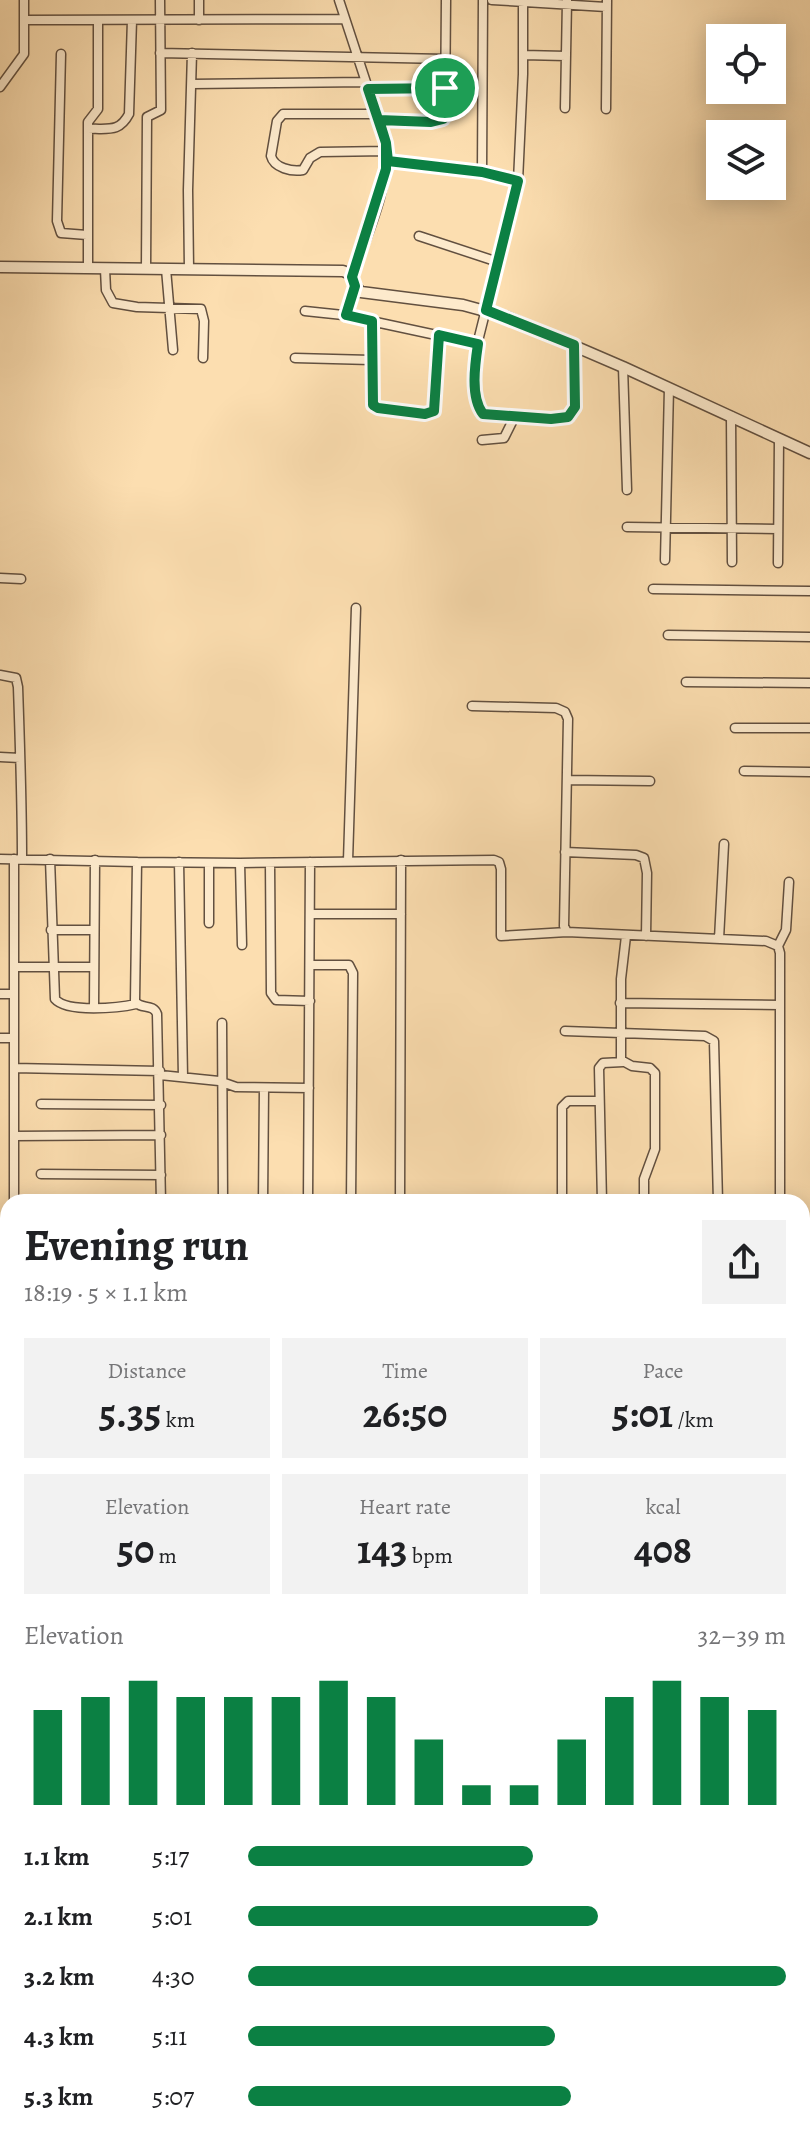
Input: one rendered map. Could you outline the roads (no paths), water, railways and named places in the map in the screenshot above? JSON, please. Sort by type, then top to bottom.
[{"type":"street","points":[[0,87],[24,54],[24,0]]},
{"type":"street","points":[[146,269],[147,117],[161,110],[160,0]]},
{"type":"street","points":[[199,0],[199,20]]},
{"type":"street","points":[[339,0],[378,117],[387,156],[346,315]]},
{"type":"street","points":[[446,0],[443,119],[431,122],[283,114],[277,121],[271,156],[277,165],[298,171],[303,170],[310,158],[320,152],[387,156],[518,181]]},
{"type":"street","points":[[482,172],[483,0]]},
{"type":"street","points":[[492,0],[606,3],[606,109]]},
{"type":"street","points":[[523,1],[518,181],[478,344],[476,385],[480,411],[514,418],[562,419],[572,414],[575,407],[574,345]]},
{"type":"street","points":[[565,108],[567,2]]},
{"type":"street","points":[[24,20],[345,19]]},
{"type":"street","points":[[88,129],[117,128],[123,125],[129,114],[132,20]]},
{"type":"street","points":[[88,268],[88,129],[90,117],[98,109],[98,21]]},
{"type":"street","points":[[160,53],[445,59]]},
{"type":"street","points":[[189,269],[192,53]]},
{"type":"street","points":[[61,54],[57,221],[61,233],[87,235]]},
{"type":"street","points":[[523,55],[566,56]]},
{"type":"street","points":[[192,84],[445,88]]},
{"type":"street","points":[[419,236],[498,262]]},
{"type":"street","points":[[0,267],[343,271],[361,292],[375,296],[486,310],[574,345],[810,453]]},
{"type":"street","points":[[105,269],[106,290],[113,303],[201,309],[204,321],[203,358]]},
{"type":"street","points":[[166,269],[173,350]]},
{"type":"street","points":[[305,311],[346,315],[478,344]]},
{"type":"street","points":[[372,321],[373,405],[387,409],[431,413],[436,406],[439,335]]},
{"type":"street","points":[[295,358],[371,360]]},
{"type":"street","points":[[623,367],[627,490]]},
{"type":"street","points":[[665,560],[669,388]]},
{"type":"street","points":[[731,416],[732,562]]},
{"type":"street","points":[[482,440],[504,438],[514,418]]},
{"type":"street","points":[[778,563],[779,439]]},
{"type":"street","points":[[627,527],[778,529]]},
{"type":"street","points":[[0,578],[21,579]]},
{"type":"street","points":[[653,589],[810,591]]},
{"type":"street","points":[[348,861],[356,608]]},
{"type":"street","points":[[668,635],[810,637]]},
{"type":"street","points":[[0,675],[12,676],[17,682],[22,768],[14,967],[14,1194]]},
{"type":"street","points":[[686,682],[810,683]]},
{"type":"street","points":[[472,706],[556,708],[565,712],[568,719],[564,926],[567,932]]},
{"type":"street","points":[[735,728],[810,728]]},
{"type":"street","points":[[0,757],[20,758]]},
{"type":"street","points":[[744,771],[810,772]]},
{"type":"street","points":[[567,780],[650,781]]},
{"type":"street","points":[[719,939],[724,844]]},
{"type":"street","points":[[565,852],[644,858],[647,873],[646,936]]},
{"type":"street","points":[[0,859],[209,863],[499,862],[501,936],[567,932],[766,941],[778,946]]},
{"type":"street","points":[[50,859],[55,999],[59,1004],[94,1007],[136,1004],[152,1008],[157,1014],[161,1194]]},
{"type":"street","points":[[94,1007],[95,860]]},
{"type":"street","points":[[400,1194],[401,860]]},
{"type":"street","points":[[136,1004],[137,862]]},
{"type":"street","points":[[179,862],[183,1077]]},
{"type":"street","points":[[308,1194],[310,862]]},
{"type":"street","points":[[209,863],[209,923]]},
{"type":"street","points":[[240,863],[242,945]]},
{"type":"street","points":[[270,863],[271,993],[276,1000],[310,1001]]},
{"type":"street","points":[[780,1194],[778,946],[786,930],[789,882]]},
{"type":"street","points":[[311,914],[401,914]]},
{"type":"street","points":[[51,930],[93,930]]},
{"type":"street","points":[[623,1062],[620,1003],[626,936]]},
{"type":"street","points":[[310,965],[349,965],[353,973],[351,1194]]},
{"type":"street","points":[[14,967],[93,967]]},
{"type":"street","points":[[0,994],[14,994]]},
{"type":"street","points":[[620,1003],[780,1005]]},
{"type":"street","points":[[222,1023],[223,1194]]},
{"type":"street","points":[[565,1031],[705,1036],[714,1041],[718,1194]]},
{"type":"street","points":[[0,1038],[14,1038]]},
{"type":"street","points":[[602,1194],[600,1065],[623,1062],[650,1068],[655,1073],[655,1149],[644,1179],[644,1194]]},
{"type":"street","points":[[14,1068],[160,1073],[223,1082],[236,1087],[309,1088]]},
{"type":"street","points":[[263,1194],[264,1088]]},
{"type":"street","points":[[562,1194],[562,1107],[568,1101],[599,1101]]},
{"type":"street","points":[[41,1104],[161,1105]]},
{"type":"street","points":[[14,1136],[161,1135]]},
{"type":"street","points":[[41,1174],[161,1175]]}]
